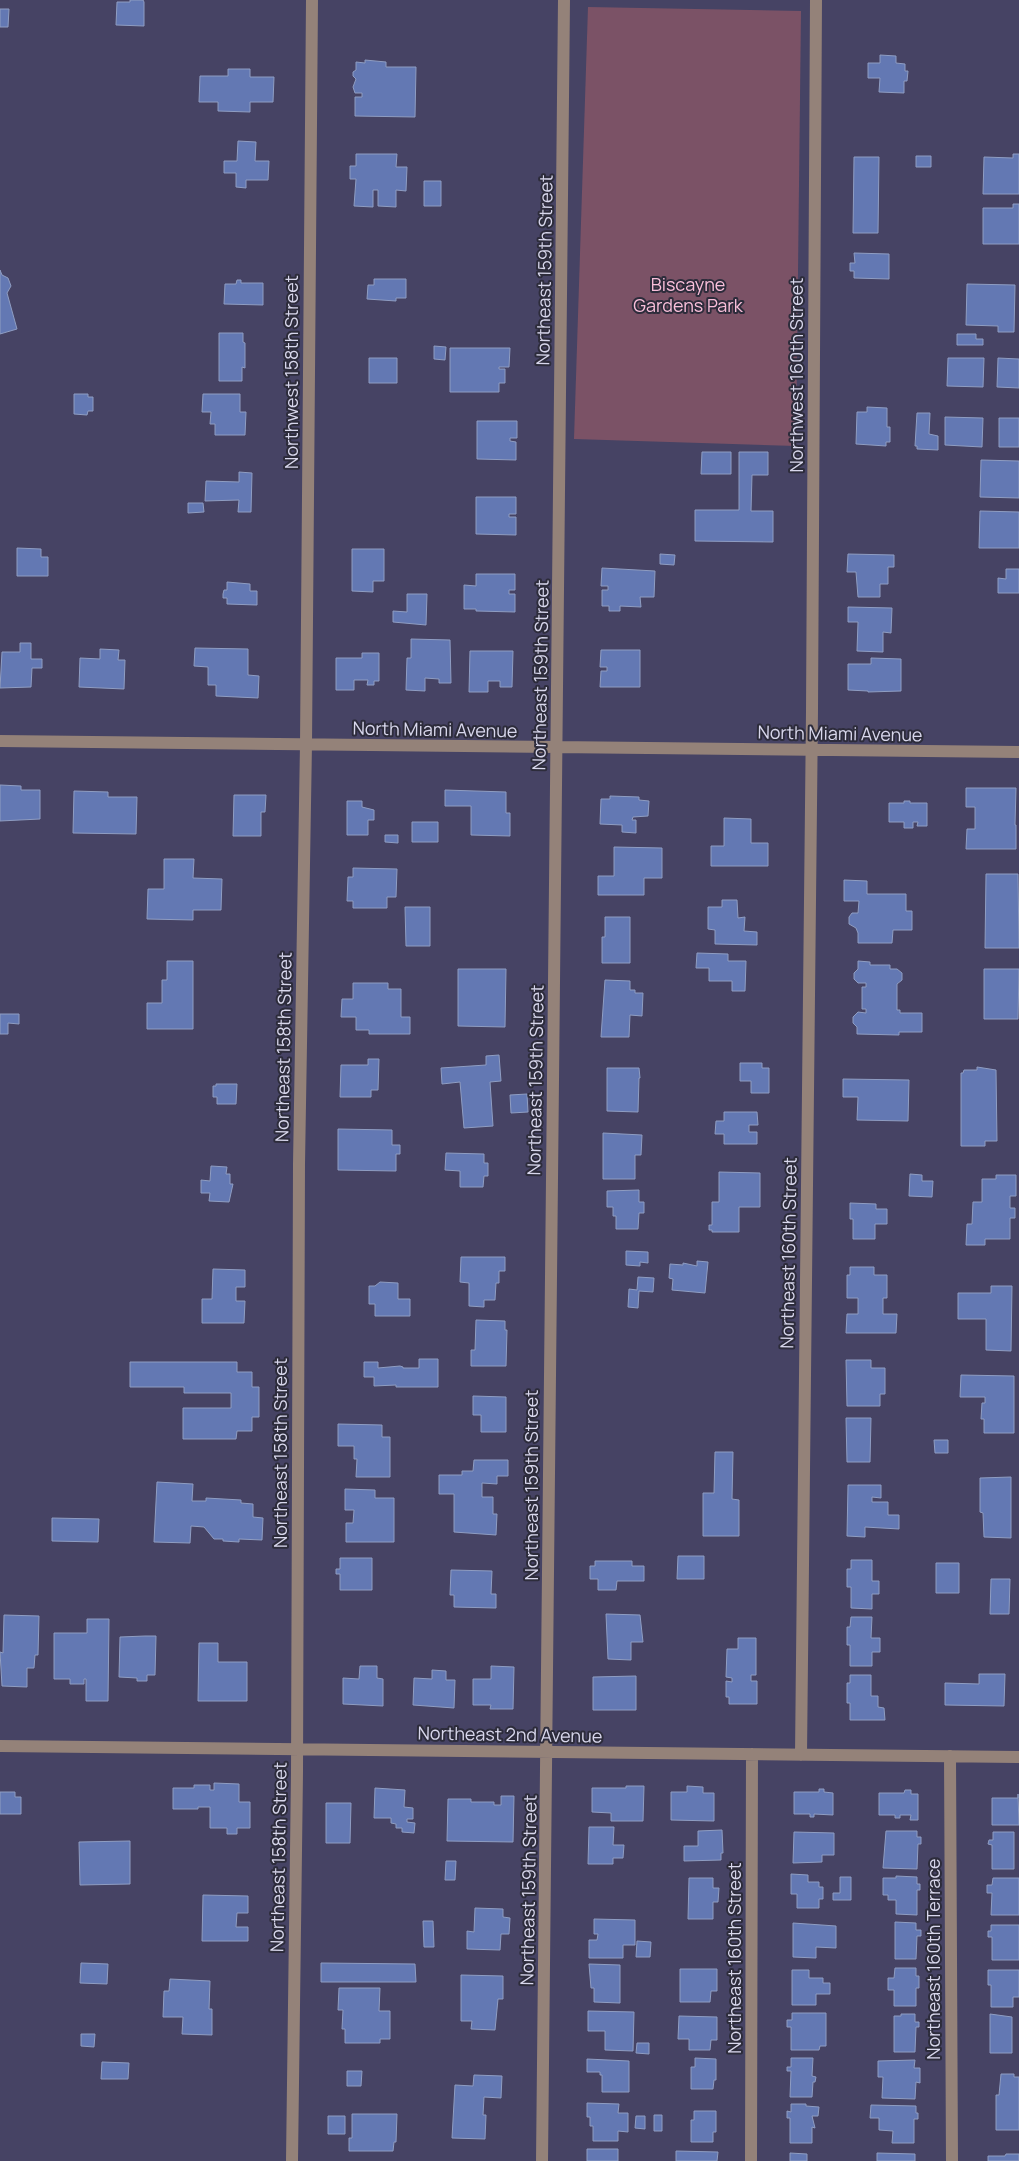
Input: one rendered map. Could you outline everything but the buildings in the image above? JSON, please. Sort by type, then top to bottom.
[{"type":"street","name":"Northwest 158th Street","points":[[306,744],[312,0]]},
{"type":"street","name":"Northeast 159th Street","points":[[542,2161],[548,1752],[551,1177],[564,0]]},
{"type":"street","name":"Northwest 160th Street","points":[[811,751],[816,0]]},
{"type":"street","name":"North Miami Avenue","points":[[0,741],[1019,752]]},
{"type":"street","name":"Northeast 158th Street","points":[[292,2161],[297,1749],[298,1164],[306,744]]},
{"type":"street","name":"Northeast 160th Street","points":[[801,1755],[811,751]]},
{"type":"street","name":"Northeast 2nd Avenue","points":[[0,1746],[1019,1756]]},
{"type":"street","name":"Northeast 160th Street","points":[[751,2161],[752,1754]]},
{"type":"street","name":"Northeast 160th Terrace","points":[[950,1756],[952,2161]]},
{"type":"green space","name":"Biscayne Gardens Park","points":[[588,7],[801,11],[796,446],[574,439]]}]
